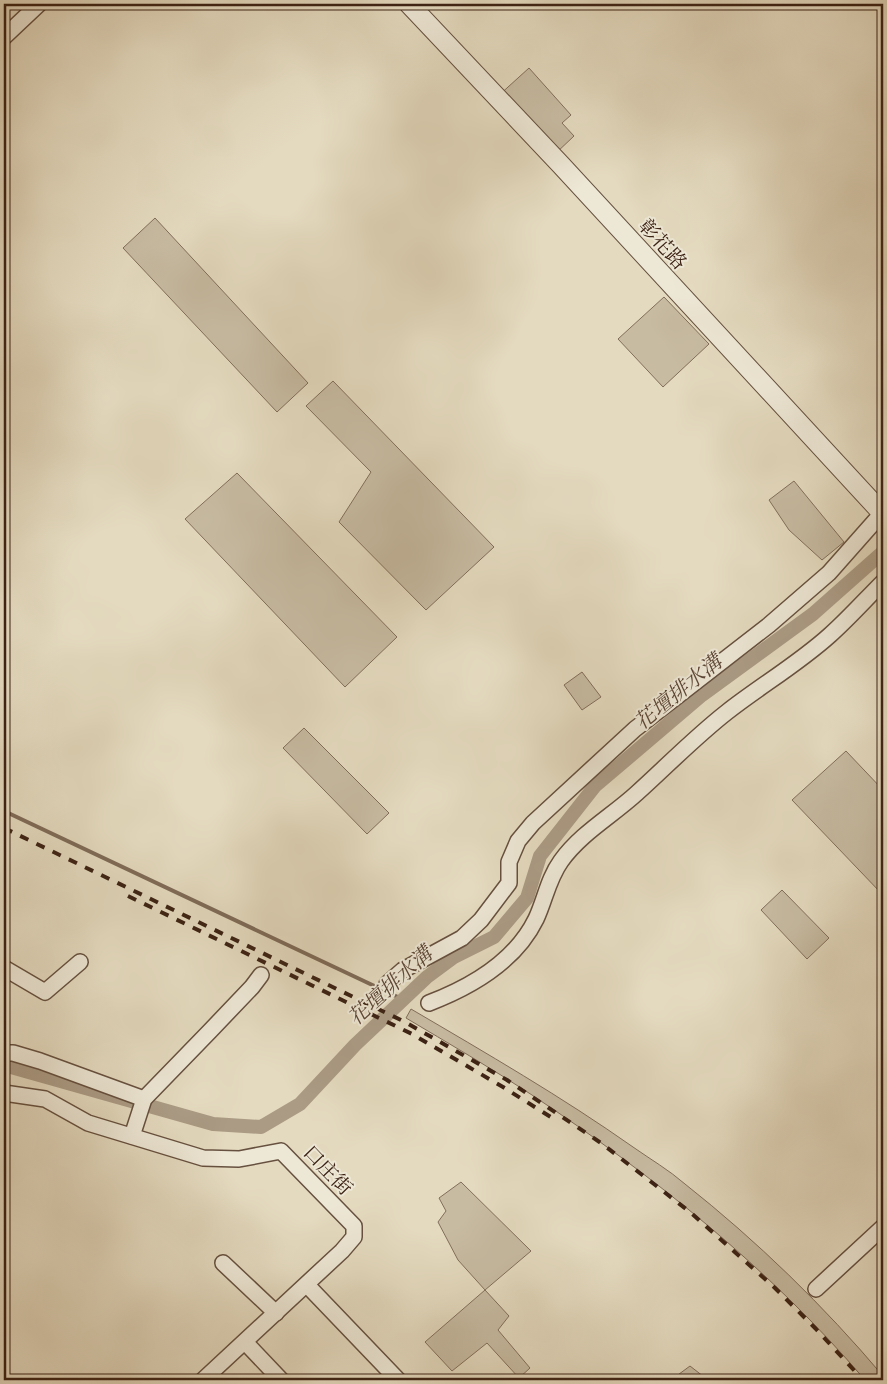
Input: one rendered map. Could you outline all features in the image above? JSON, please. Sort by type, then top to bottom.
[{"type":"street","points":[[4,37],[39,4]]},
{"type":"street","name":"彰花路","points":[[409,4],[561,165],[753,375],[883,513]]},
{"type":"street","points":[[387,984],[403,970],[462,938],[481,920],[509,883],[509,862],[518,841],[533,823],[636,729],[769,626],[829,573],[883,513]]},
{"type":"street","points":[[428,1003],[449,996],[478,980],[507,959],[536,919],[551,877],[574,845],[636,794],[677,754],[727,712],[829,636],[883,582]]},
{"type":"street","points":[[4,968],[45,992],[80,962]]},
{"type":"street","points":[[133,1132],[143,1102],[252,987],[261,975]]},
{"type":"street","points":[[4,1053],[14,1053],[40,1062],[143,1102]]},
{"type":"street","name":"口庄街","points":[[4,1093],[45,1099],[88,1123],[133,1132],[203,1158],[239,1159],[281,1151],[354,1226],[354,1237],[342,1251],[208,1379]]},
{"type":"street","points":[[816,1289],[883,1226]]},
{"type":"street","points":[[223,1263],[276,1313]]},
{"type":"street","points":[[307,1285],[398,1380]]},
{"type":"street","points":[[245,1342],[281,1380]]},
{"type":"shaded area","points":[[529,68],[571,115],[562,123],[574,136],[555,154],[497,97]]},
{"type":"shaded area","points":[[155,218],[308,383],[277,412],[123,248]]},
{"type":"shaded area","points":[[664,297],[709,344],[663,387],[618,339]]},
{"type":"shaded area","points":[[333,381],[494,547],[426,610],[339,522],[371,472],[306,406]]},
{"type":"shaded area","points":[[237,473],[397,637],[345,687],[185,519]]},
{"type":"shaded area","points":[[794,481],[844,542],[822,560],[789,530],[769,500]]},
{"type":"shaded area","points":[[582,672],[601,697],[582,710],[564,685]]},
{"type":"shaded area","points":[[304,728],[389,813],[367,834],[283,748]]},
{"type":"shaded area","points":[[846,751],[883,790],[883,890],[881,893],[792,800]]},
{"type":"shaded area","points":[[782,890],[829,938],[807,959],[761,910]]},
{"type":"shaded area","points":[[411,1009],[551,1093],[679,1179],[738,1228],[789,1275],[861,1350],[883,1376],[883,1380],[865,1380],[790,1300],[750,1262],[666,1191],[532,1095],[406,1018]]},
{"type":"shaded area","points":[[461,1182],[531,1251],[485,1290],[458,1260],[438,1222],[446,1211],[439,1198]]},
{"type":"shaded area","points":[[485,1290],[509,1316],[498,1330],[530,1368],[519,1378],[487,1343],[452,1371],[425,1342]]},
{"type":"shaded area","points":[[690,1366],[708,1380],[671,1380]]},
{"type":"waterway","name":"花壇排水溝","points":[[4,1065],[213,1124],[261,1127],[300,1104],[355,1045],[427,977],[454,957],[494,937],[527,898],[540,856],[595,786],[702,695],[813,614],[883,552]]},
{"type":"waterway","points":[[4,811],[402,999]]},
{"type":"railway","points":[[4,828],[405,1022],[507,1080],[601,1143],[690,1212],[775,1288],[863,1380]]},
{"type":"railway","points":[[128,896],[412,1034],[557,1121]]}]
